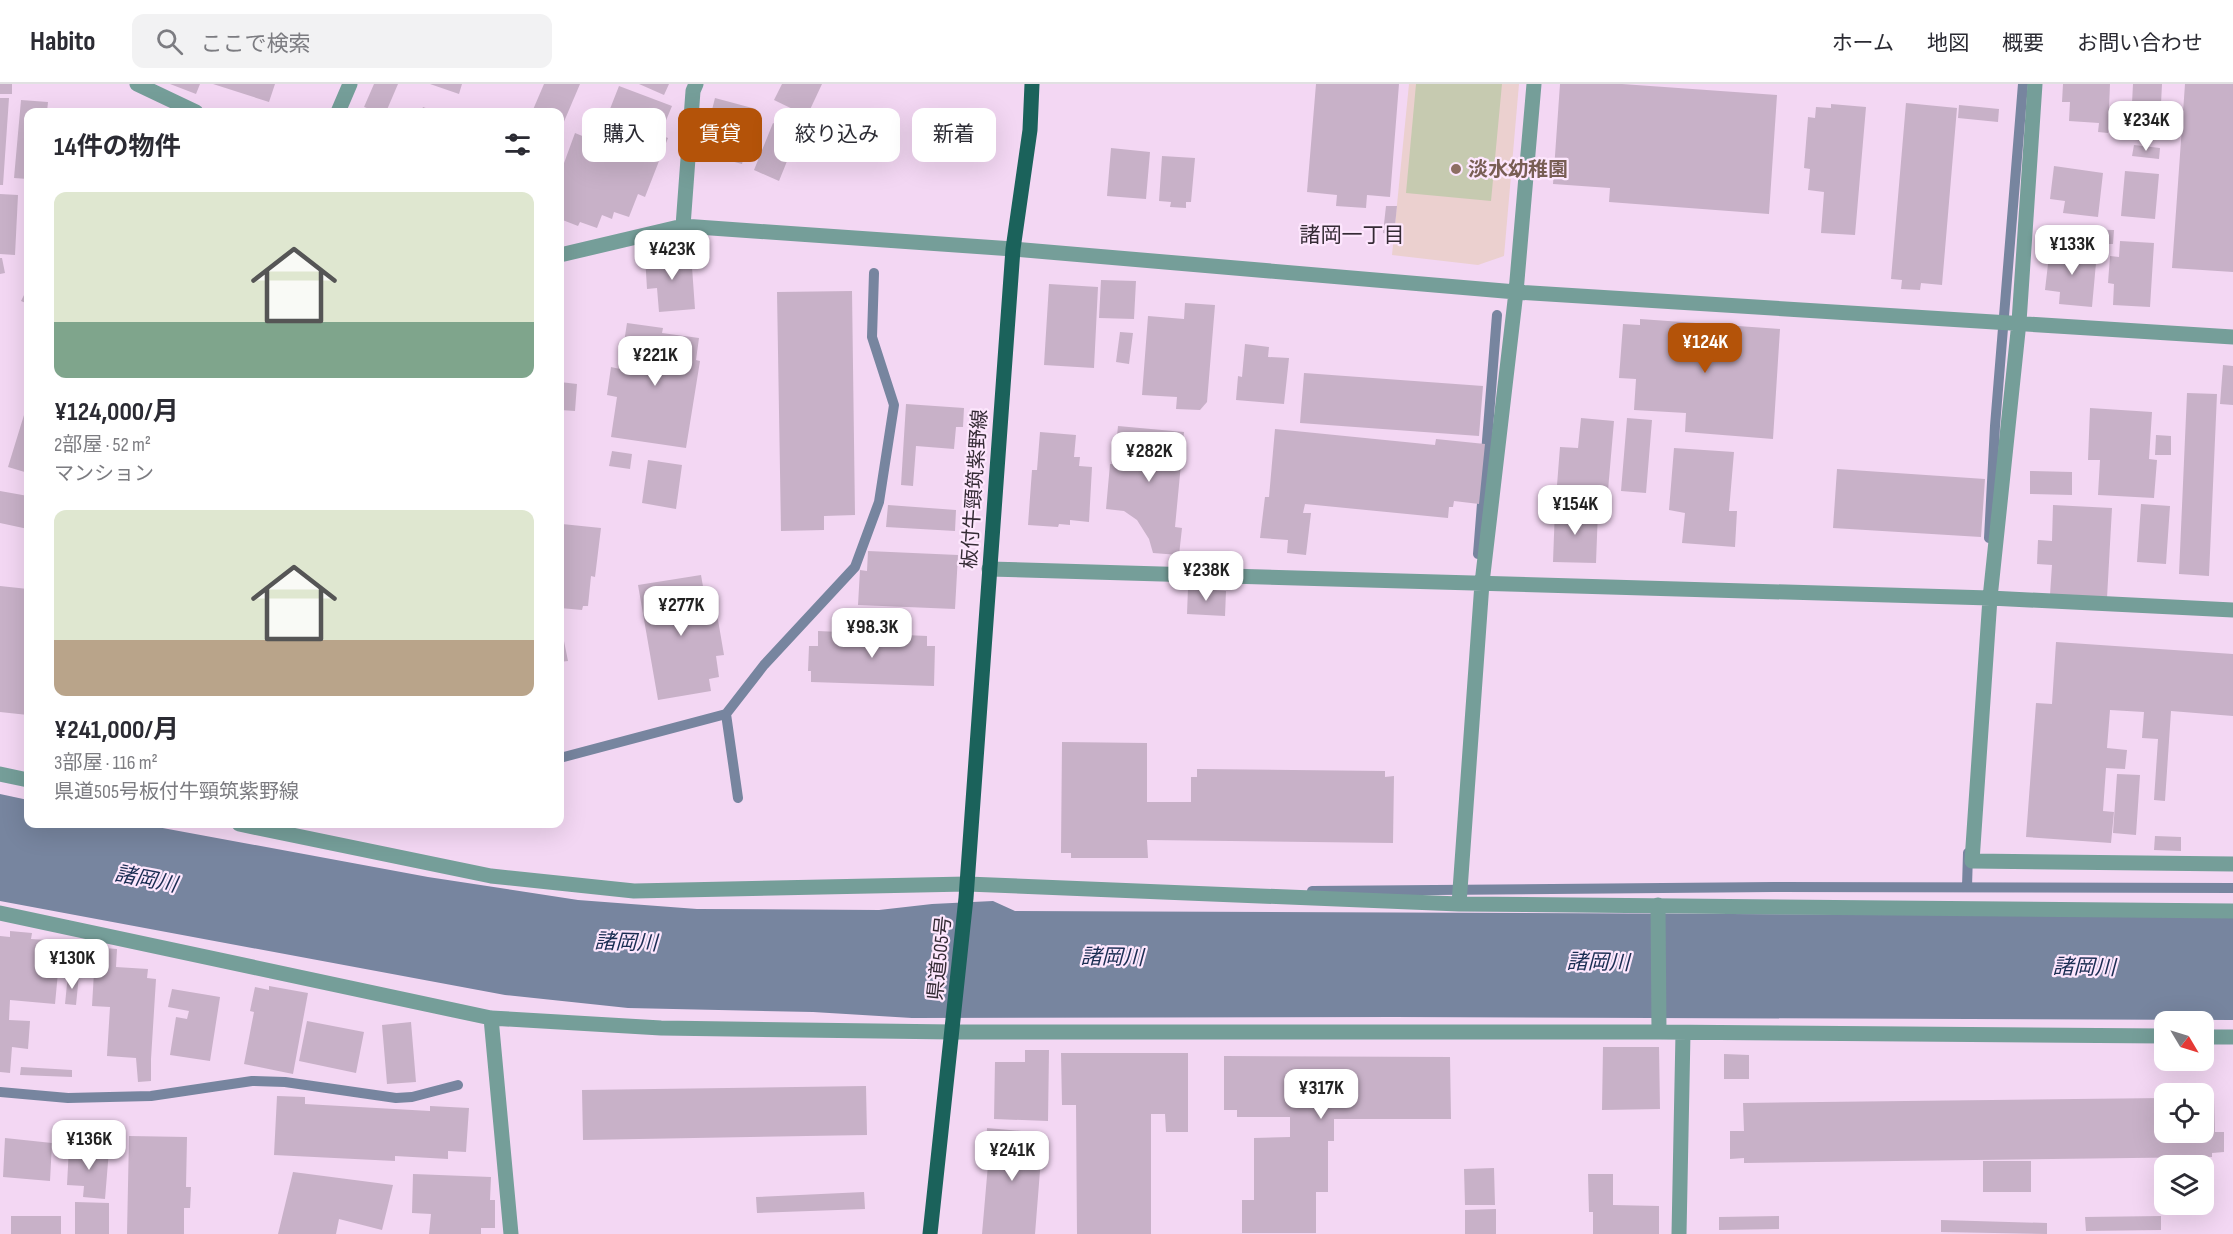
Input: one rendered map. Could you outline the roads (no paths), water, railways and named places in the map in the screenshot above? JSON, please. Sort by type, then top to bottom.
[{"type":"main road","name":"板付牛頸筑紫野線","points":[[966,891],[1013,249],[1030,130],[1032,84]]},
{"type":"main road","name":"県道505号","points":[[930,1234],[966,891]]},
{"type":"street","points":[[137,84],[188,108]]},
{"type":"street","points":[[340,108],[350,84]]},
{"type":"street","points":[[683,226],[693,91],[696,84]]},
{"type":"street","points":[[1459,904],[1482,583],[1516,292],[1534,84]]},
{"type":"street","points":[[2035,84],[2019,322],[1990,598],[1972,861],[2233,864]]},
{"type":"street","points":[[564,254],[683,226],[1013,249],[1516,292],[2233,337]]},
{"type":"street","points":[[989,569],[1990,598],[2233,610]]},
{"type":"street","points":[[0,774],[24,779]]},
{"type":"street","points":[[258,828],[491,876],[634,891],[966,891],[1459,904],[2233,911]]},
{"type":"street","points":[[1658,905],[1659,1032]]},
{"type":"street","points":[[0,914],[491,1018],[661,1028],[953,1027],[2154,1036]]},
{"type":"street","points":[[491,1018],[511,1234]]},
{"type":"street","points":[[1679,1234],[1683,1032]]},
{"type":"street","points":[[2214,1037],[2233,1037]]},
{"type":"water","name":"諸岡川","points":[[0,794],[24,799],[24,828],[163,828],[428,877],[578,900],[697,909],[879,910],[932,904],[993,901],[1015,911],[2233,916],[2233,1020],[2214,1020],[2214,1011],[2154,1011],[2154,1020],[912,1018],[813,1012],[628,1008],[505,995],[0,901]]},
{"type":"waterway","points":[[1989,538],[1995,426],[2023,84]]},
{"type":"waterway","points":[[738,798],[726,714],[764,665],[855,567],[879,502],[894,405],[872,337],[874,273]]},
{"type":"waterway","points":[[1478,554],[1497,315]]},
{"type":"waterway","points":[[564,757],[726,714]]},
{"type":"waterway","points":[[1967,887],[1968,853]]},
{"type":"waterway","points":[[1312,891],[1774,887],[2233,888]]},
{"type":"waterway","points":[[0,1092],[68,1098],[151,1096],[252,1081],[285,1082],[396,1098],[412,1097],[458,1085]]},
{"type":"place","name":"淡水幼稚園","points":[[1456,169]]},
{"type":"district","name":"諸岡一丁目","points":[[1352,235]]}]
